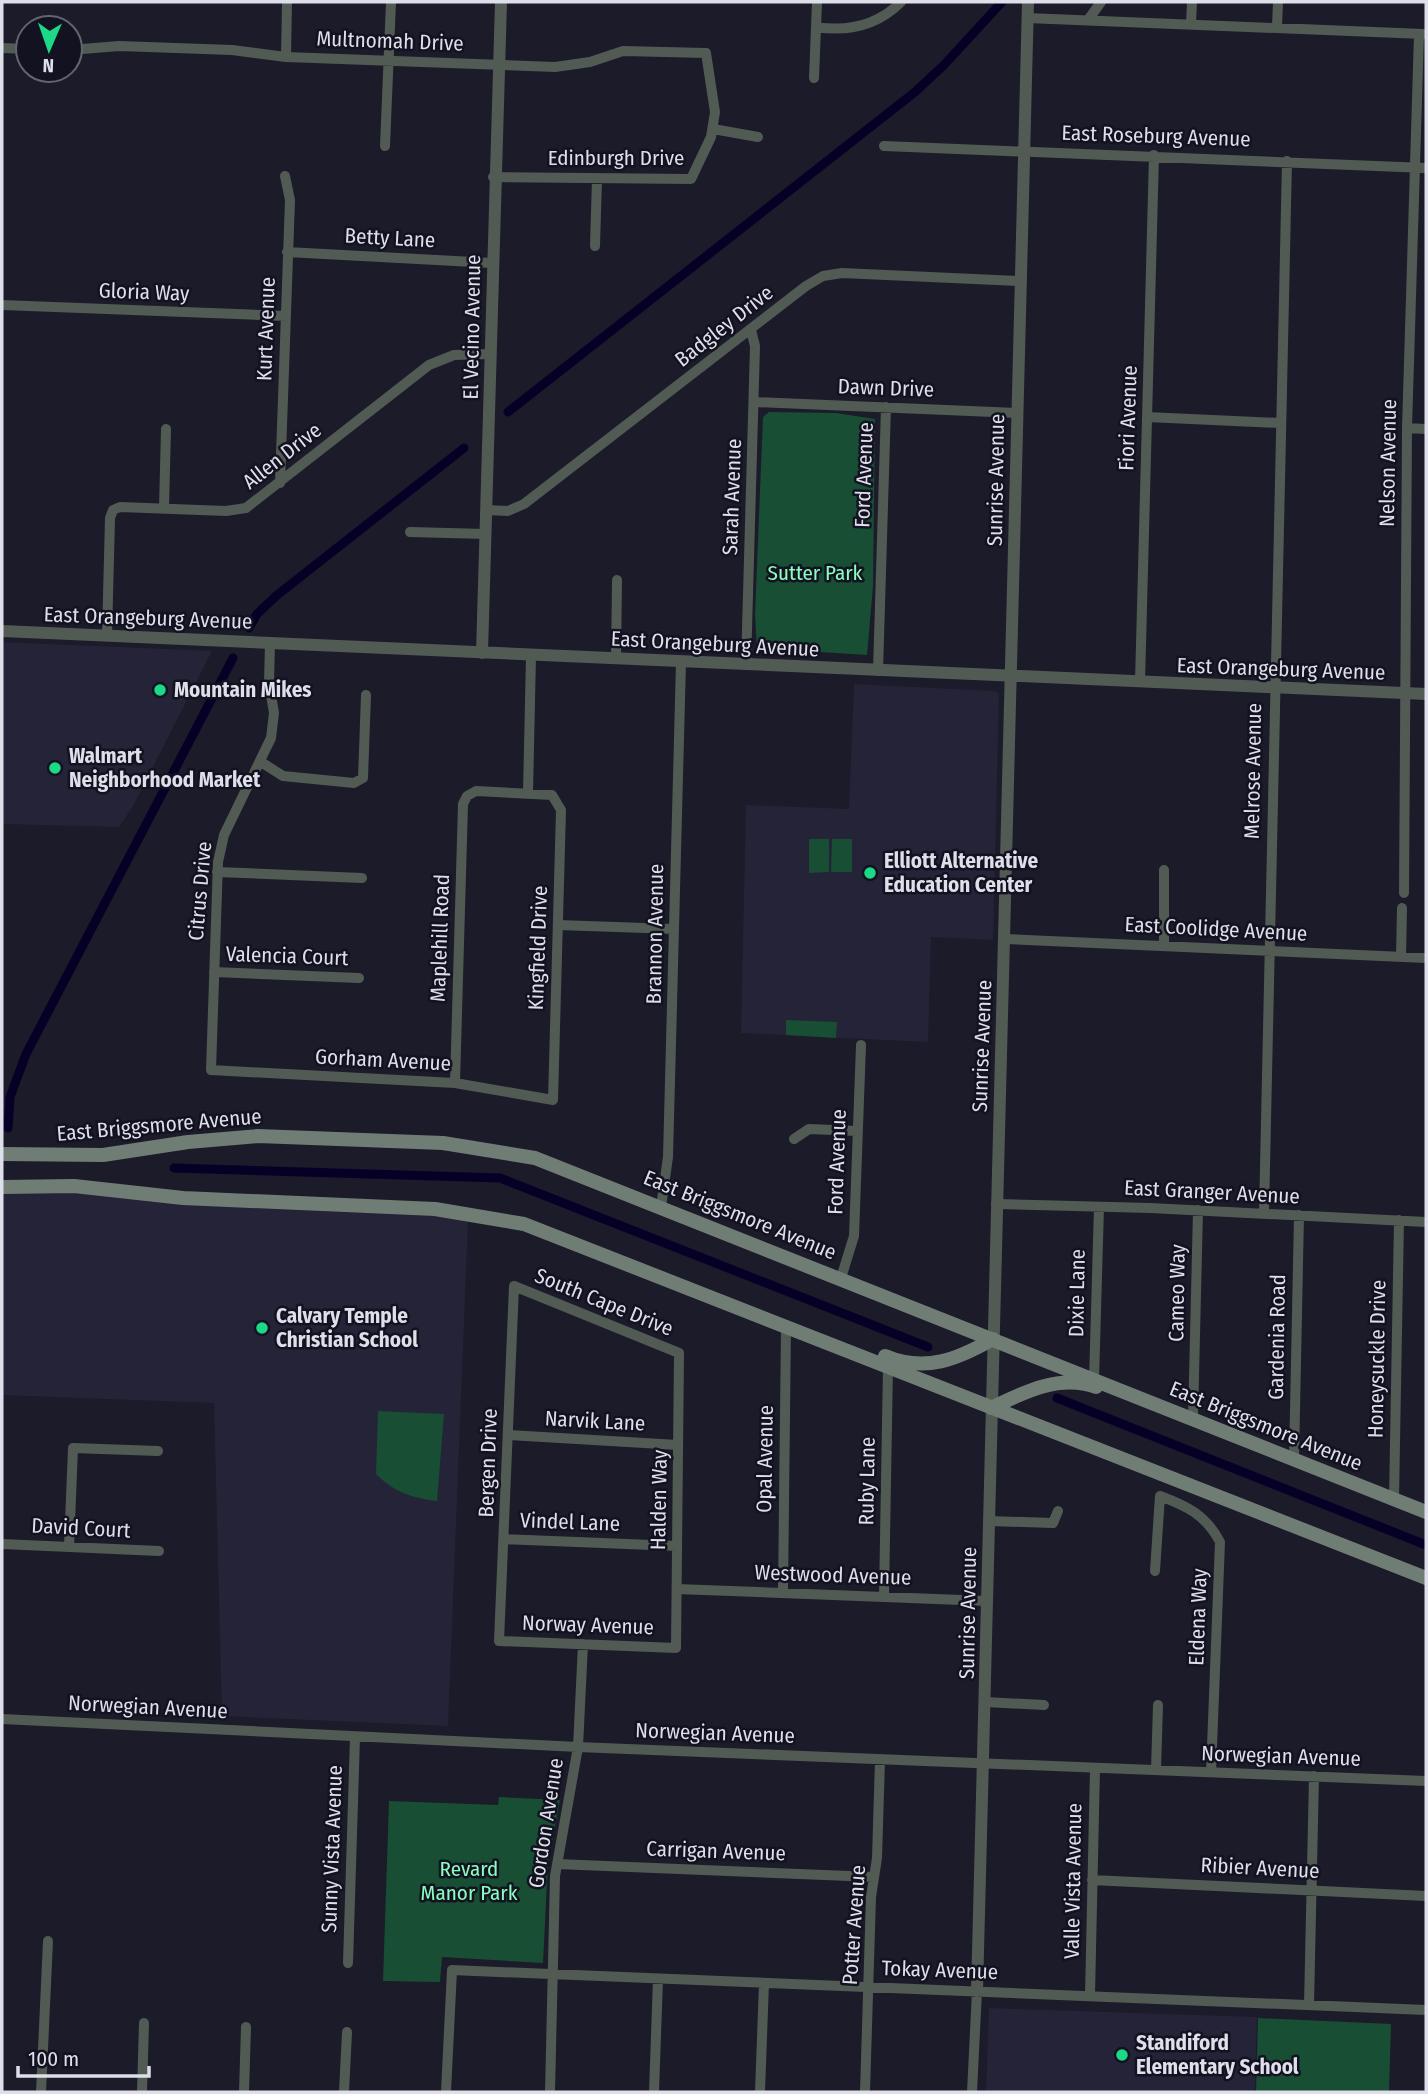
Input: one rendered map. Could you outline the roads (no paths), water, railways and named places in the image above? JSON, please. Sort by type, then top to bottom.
[{"type":"main road","name":"East Briggsmore Avenue","points":[[2,1154],[103,1156],[188,1142],[258,1136],[443,1143],[535,1158],[1426,1512]]},
{"type":"main road","points":[[2,1186],[74,1186],[183,1198],[435,1209],[479,1214],[550,1232],[1426,1578]]},
{"type":"main road","points":[[833,1345],[858,1345],[894,1360],[918,1364],[958,1359],[993,1339]]},
{"type":"main road","points":[[991,1408],[1043,1385],[1090,1385],[1121,1396],[1141,1398]]},
{"type":"street","points":[[286,57],[287,2]]},
{"type":"street","points":[[385,146],[391,2]]},
{"type":"street","name":"El Vecino Avenue","points":[[482,653],[501,2]]},
{"type":"street","points":[[814,78],[817,2]]},
{"type":"street","points":[[816,27],[855,28],[882,17],[901,2]]},
{"type":"street","name":"Sunrise Avenue","points":[[972,2092],[985,1702],[1028,2]]},
{"type":"street","points":[[1088,20],[1101,2]]},
{"type":"street","points":[[1191,23],[1192,2]]},
{"type":"street","points":[[1277,27],[1278,2]]},
{"type":"street","points":[[1027,18],[1423,34]]},
{"type":"street","name":"Nelson Avenue","points":[[1404,893],[1407,428],[1414,167],[1423,34]]},
{"type":"street","name":"Multnomah Drive","points":[[84,49],[119,46],[232,50],[286,57],[573,66],[623,51],[706,53]]},
{"type":"street","name":"Edinburgh Drive","points":[[494,177],[691,179],[713,129],[715,104],[706,53]]},
{"type":"street","points":[[713,129],[758,137]]},
{"type":"street","name":"East Roseburg Avenue","points":[[884,146],[1426,168]]},
{"type":"street","name":"Fiori Avenue","points":[[1140,682],[1154,155]]},
{"type":"street","name":"Melrose Avenue","points":[[1264,1213],[1273,688],[1287,161]]},
{"type":"street","name":"Kurt Avenue","points":[[280,483],[290,200],[285,176]]},
{"type":"street","points":[[595,246],[597,179]]},
{"type":"street","name":"Betty Lane","points":[[287,252],[492,263]]},
{"type":"street","name":"Badgley Drive","points":[[487,510],[508,511],[524,504],[806,286],[832,274],[1020,281]]},
{"type":"street","name":"Gloria Way","points":[[2,305],[286,316]]},
{"type":"street","name":"Sarah Avenue","points":[[746,665],[755,346],[751,330]]},
{"type":"street","name":"Allen Drive","points":[[107,635],[110,518],[113,510],[120,507],[235,511],[254,503],[429,365],[454,355],[491,354]]},
{"type":"street","name":"Dawn Drive","points":[[754,402],[1017,413]]},
{"type":"street","name":"Ford Avenue","points":[[878,671],[886,407]]},
{"type":"street","points":[[1147,417],[1280,423]]},
{"type":"street","points":[[1407,428],[1426,429]]},
{"type":"street","points":[[164,508],[166,429]]},
{"type":"street","points":[[410,532],[486,534]]},
{"type":"street","points":[[616,659],[617,580]]},
{"type":"street","name":"East Orangeburg Avenue","points":[[2,631],[1426,694]]},
{"type":"street","name":"Citrus Drive","points":[[211,1070],[217,872],[224,835],[261,762],[274,725],[269,683],[270,642]]},
{"type":"street","points":[[528,793],[531,656]]},
{"type":"street","name":"Brannon Avenue","points":[[661,1207],[668,1157],[681,662]]},
{"type":"street","points":[[261,762],[269,771],[283,776],[354,783],[363,778],[366,695]]},
{"type":"street","name":"Maplehill Road","points":[[455,1083],[463,804],[467,796],[476,791],[528,793]]},
{"type":"street","name":"Kingfield Drive","points":[[528,793],[547,793],[557,798],[561,810],[553,1100]]},
{"type":"street","points":[[1164,870],[1164,946]]},
{"type":"street","points":[[217,872],[362,878]]},
{"type":"street","points":[[1401,957],[1402,908]]},
{"type":"street","points":[[558,925],[674,929]]},
{"type":"street","name":"East Coolidge Avenue","points":[[1005,939],[1426,958]]},
{"type":"street","name":"Valencia Court","points":[[214,972],[359,978]]},
{"type":"street","name":"Ford Avenue","points":[[841,1278],[854,1236],[861,1045]]},
{"type":"street","name":"Gorham Avenue","points":[[211,1070],[455,1083],[553,1100]]},
{"type":"street","points":[[794,1139],[809,1129],[857,1130]]},
{"type":"street","name":"East Granger Avenue","points":[[996,1204],[1198,1210],[1426,1222]]},
{"type":"street","name":"Dixie Lane","points":[[1094,1380],[1099,1206]]},
{"type":"street","name":"Cameo Way","points":[[1193,1419],[1198,1210]]},
{"type":"street","name":"Gardenia Road","points":[[1294,1459],[1298,1215]]},
{"type":"street","name":"Honeysuckle Drive","points":[[1394,1499],[1399,1220]]},
{"type":"street","name":"South Cape Drive","points":[[514,1286],[679,1353]]},
{"type":"street","name":"Bergen Drive","points":[[499,1641],[514,1286]]},
{"type":"street","name":"Opal Avenue","points":[[783,1592],[786,1326]]},
{"type":"street","name":"Halden Way","points":[[676,1648],[679,1353]]},
{"type":"street","name":"Ruby Lane","points":[[884,1597],[888,1366]]},
{"type":"street","name":"Narvik Lane","points":[[509,1435],[678,1445]]},
{"type":"street","points":[[69,1547],[73,1448],[158,1451]]},
{"type":"street","name":"Eldena Way","points":[[1155,1571],[1160,1496],[1191,1508],[1202,1517],[1220,1542],[1211,1772]]},
{"type":"street","points":[[989,1521],[1053,1523],[1058,1511]]},
{"type":"street","name":"Vindel Lane","points":[[504,1539],[677,1546]]},
{"type":"street","name":"David Court","points":[[2,1544],[159,1551]]},
{"type":"street","name":"Westwood Avenue","points":[[677,1588],[987,1601]]},
{"type":"street","name":"Norway Avenue","points":[[499,1641],[676,1648]]},
{"type":"street","name":"Gordon Avenue","points":[[550,2092],[557,1864],[578,1747],[583,1644]]},
{"type":"street","points":[[985,1702],[1044,1705]]},
{"type":"street","points":[[1156,1770],[1158,1705]]},
{"type":"street","name":"Norwegian Avenue","points":[[2,1719],[578,1747],[1426,1782]]},
{"type":"street","name":"Sunny Vista Avenue","points":[[348,1963],[355,1737]]},
{"type":"street","name":"Potter Avenue","points":[[865,2092],[880,1759]]},
{"type":"street","name":"Valle Vista Avenue","points":[[1090,1995],[1095,1768]]},
{"type":"street","points":[[1309,2005],[1314,1776]]},
{"type":"street","name":"Carrigan Avenue","points":[[557,1864],[874,1877]]},
{"type":"street","name":"Ribier Avenue","points":[[1092,1880],[1426,1896]]},
{"type":"street","points":[[41,2092],[48,1941]]},
{"type":"street","name":"Tokay Avenue","points":[[446,2092],[452,1970],[1426,2010]]},
{"type":"street","points":[[654,2092],[658,1979]]},
{"type":"street","points":[[760,2092],[764,1983]]},
{"type":"street","points":[[142,2092],[144,2023]]},
{"type":"street","points":[[244,2092],[246,2027]]},
{"type":"street","points":[[344,2092],[347,2032]]},
{"type":"waterway","points":[[508,412],[915,92],[1002,2]]},
{"type":"waterway","points":[[249,628],[257,614],[276,596],[464,448]]},
{"type":"waterway","points":[[8,1128],[10,1097],[26,1054],[233,658]]},
{"type":"waterway","points":[[174,1168],[500,1178],[928,1347]]},
{"type":"waterway","points":[[1057,1398],[1426,1545]]},
{"type":"place","name":"Mountain Mikes","points":[[160,690]]},
{"type":"place","name":"Walmart Neighborhood Market","points":[[55,768]]},
{"type":"place","name":"Elliott Alternative Education Center","points":[[870,873]]},
{"type":"place","name":"Calvary Temple Christian School","points":[[262,1328]]},
{"type":"place","name":"Standiford Elementary School","points":[[1122,2055]]},
{"type":"park label","name":"Sutter Park","points":[[815,573]]},
{"type":"park label","name":"Revard Manor Park","points":[[469,1881]]}]
